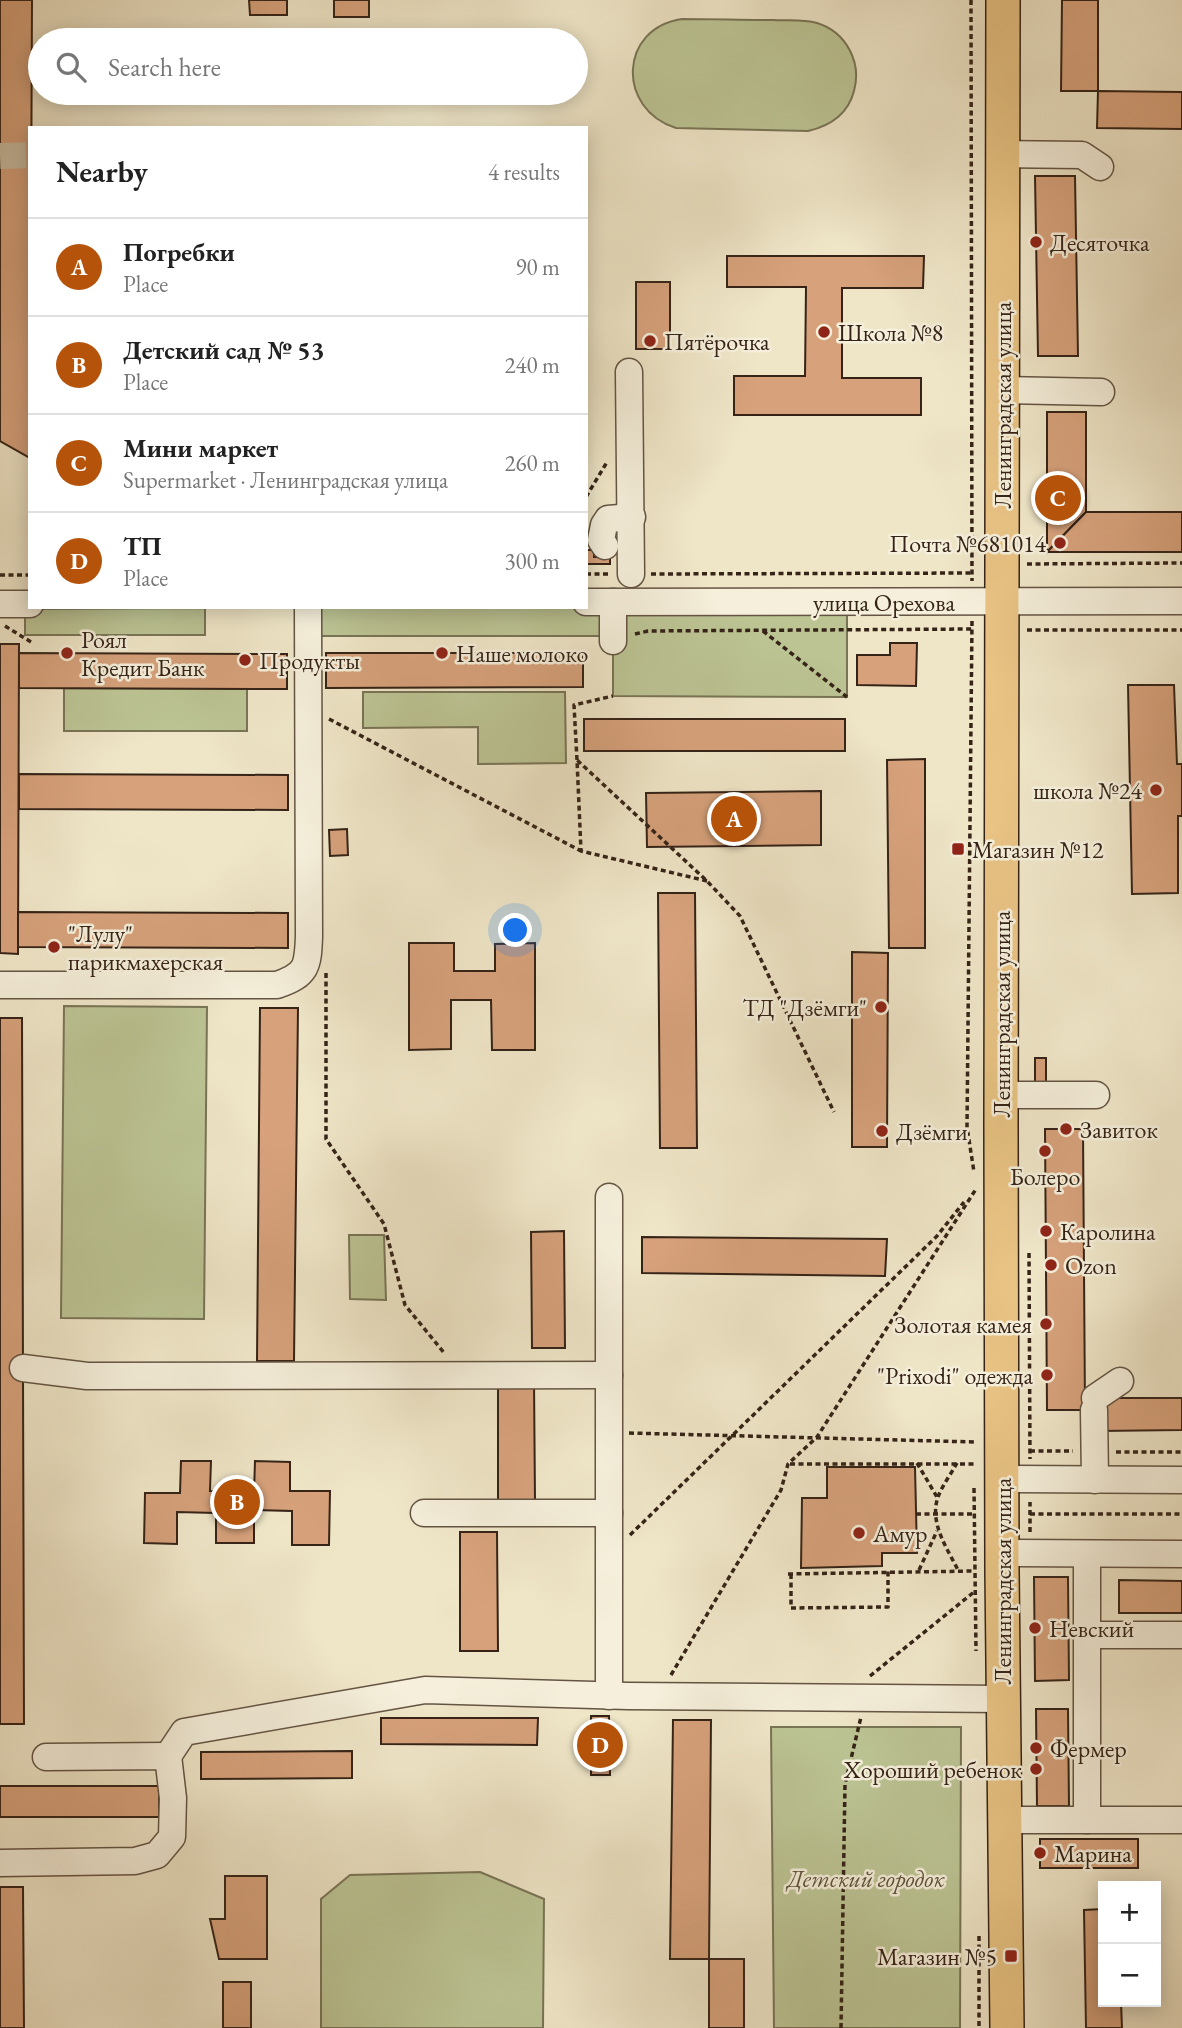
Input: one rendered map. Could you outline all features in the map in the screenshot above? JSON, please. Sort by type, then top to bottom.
[{"type":"main road","name":"Ленинградская улица","points":[[1003,0],[1002,390],[992,596],[1001,1095],[988,1478],[1002,1553],[1007,2028]]},
{"type":"street","points":[[1003,154],[1082,155],[1100,167]]},
{"type":"street","points":[[629,372],[631,574]]},
{"type":"street","points":[[1002,390],[1101,392]]},
{"type":"street","points":[[605,546],[601,540],[608,519],[632,517]]},
{"type":"street","name":"улица Орехова","points":[[588,603],[992,596],[1182,601]]},
{"type":"street","points":[[613,603],[613,641]]},
{"type":"street","points":[[0,604],[28,604]]},
{"type":"street","points":[[0,985],[277,985],[293,980],[305,970],[309,946],[307,609]]},
{"type":"street","points":[[1001,1095],[1096,1095]]},
{"type":"street","points":[[609,1197],[609,1696]]},
{"type":"street","points":[[23,1368],[87,1376],[609,1375]]},
{"type":"street","points":[[1095,1479],[1095,1404],[1120,1381]]},
{"type":"street","points":[[988,1478],[1182,1479]]},
{"type":"street","points":[[424,1513],[609,1513]]},
{"type":"street","points":[[1002,1553],[1182,1554]]},
{"type":"street","points":[[1087,1555],[1087,1820]]},
{"type":"street","points":[[1087,1635],[1182,1635]]},
{"type":"street","points":[[0,1863],[135,1861],[157,1855],[172,1837],[173,1798],[168,1756],[184,1732],[425,1690],[658,1696],[853,1706],[1003,1699]]},
{"type":"street","points":[[46,1757],[168,1756]]},
{"type":"street","points":[[1006,1820],[1182,1820]]},
{"type":"path","points":[[971,0],[992,596],[967,1127],[975,1175]]},
{"type":"path","points":[[613,641],[648,631],[762,630],[992,596],[1182,563]]},
{"type":"path","points":[[588,574],[631,574],[992,596],[1182,630]]},
{"type":"path","points":[[0,575],[28,575]]},
{"type":"path","points":[[0,626],[31,642]]},
{"type":"path","points":[[762,630],[847,697]]},
{"type":"path","points":[[581,851],[574,705],[613,696]]},
{"type":"path","points":[[307,708],[581,851],[707,881]]},
{"type":"path","points":[[577,760],[707,881],[740,916],[834,1112]]},
{"type":"path","points":[[326,963],[326,1139],[384,1224],[405,1305],[463,1376]]},
{"type":"path","points":[[977,1187],[977,1200]]},
{"type":"path","points":[[609,1556],[937,1236],[977,1187]]},
{"type":"path","points":[[658,1696],[781,1490],[788,1464],[817,1437],[977,1187]]},
{"type":"path","points":[[609,1433],[975,1442],[975,1464],[788,1464]]},
{"type":"path","points":[[917,1463],[937,1498]]},
{"type":"path","points":[[919,1570],[937,1531],[937,1498],[957,1463]]},
{"type":"path","points":[[888,1572],[888,1607],[791,1608],[790,1574],[919,1570],[974,1571],[974,1514],[988,1478]]},
{"type":"path","points":[[916,1514],[974,1514]]},
{"type":"path","points":[[1030,1514],[1182,1514]]},
{"type":"path","points":[[937,1531],[959,1570]]},
{"type":"path","points":[[841,2028],[845,1784],[853,1706],[974,1592]]},
{"type":"green space","points":[[682,19],[801,21],[827,27],[844,41],[853,59],[856,80],[851,99],[837,118],[808,131],[676,128],[656,118],[643,104],[635,88],[633,70],[637,52],[646,37],[661,25]]},
{"type":"green space","points":[[847,602],[847,697],[613,696],[613,636],[312,636],[312,609]]},
{"type":"green space","points":[[25,609],[205,609],[205,635],[25,635]]},
{"type":"green space","points":[[64,688],[247,689],[247,731],[64,731]]},
{"type":"green space","points":[[363,692],[565,692],[566,763],[478,764],[478,727],[363,728]]},
{"type":"green space","points":[[64,1006],[207,1007],[204,1319],[61,1318]]},
{"type":"green space","points":[[349,1235],[384,1235],[386,1300],[350,1299]]},
{"type":"green space","name":"Детский городок","points":[[771,1727],[961,1727],[960,2028],[774,2028]]},
{"type":"green space","points":[[480,1872],[544,1899],[543,2028],[321,2028],[321,1899],[350,1875]]},
{"type":"building","points":[[0,0],[32,0],[32,28],[28,28],[28,105],[32,105],[31,126],[28,126],[28,457],[0,441]]},
{"type":"building","points":[[249,0],[287,0],[287,15],[250,15]]},
{"type":"building","points":[[334,0],[369,0],[369,17],[334,17]]},
{"type":"building","points":[[1062,0],[1098,0],[1098,91],[1061,91]]},
{"type":"building","points":[[1098,91],[1182,92],[1182,129],[1097,128]]},
{"type":"building","points":[[1035,176],[1075,176],[1078,356],[1038,356]]},
{"type":"building","name":"Школа №8","points":[[727,256],[924,256],[923,288],[842,288],[842,378],[921,378],[921,415],[734,415],[734,376],[805,376],[806,287],[727,287]]},
{"type":"building","points":[[636,282],[670,282],[670,349],[636,349]]},
{"type":"building","points":[[1047,412],[1086,412],[1086,512],[1047,552]]},
{"type":"building","points":[[1086,512],[1182,512],[1182,552],[1047,552]]},
{"type":"building","points":[[588,550],[594,550],[594,557],[610,557],[610,564],[588,564]]},
{"type":"building","points":[[890,643],[917,643],[916,686],[857,685],[857,655],[890,655]]},
{"type":"building","points":[[0,644],[19,644],[18,954],[0,953]]},
{"type":"building","points":[[19,653],[287,654],[287,689],[19,688]]},
{"type":"building","points":[[326,653],[583,653],[583,687],[326,688]]},
{"type":"building","name":"школа №24","points":[[1128,685],[1174,685],[1177,764],[1182,764],[1182,816],[1178,816],[1178,893],[1132,894]]},
{"type":"building","points":[[584,719],[845,719],[845,751],[584,751]]},
{"type":"building","points":[[925,759],[925,948],[889,948],[887,760]]},
{"type":"building","points":[[19,774],[288,775],[288,810],[19,809]]},
{"type":"building","points":[[821,791],[821,845],[647,847],[646,793]]},
{"type":"building","points":[[347,829],[348,855],[330,856],[329,830]]},
{"type":"building","points":[[658,893],[695,893],[697,1148],[660,1148]]},
{"type":"building","points":[[18,912],[288,913],[288,948],[18,947]]},
{"type":"building","points":[[409,943],[454,943],[454,971],[495,971],[495,944],[535,943],[535,1050],[492,1050],[491,1000],[451,1000],[451,1049],[409,1050]]},
{"type":"building","points":[[852,952],[888,953],[887,1147],[852,1147]]},
{"type":"building","points":[[260,1008],[298,1008],[294,1361],[257,1361]]},
{"type":"building","points":[[0,1018],[22,1018],[24,1724],[0,1724]]},
{"type":"building","points":[[1035,1058],[1046,1058],[1046,1082],[1035,1082]]},
{"type":"building","points":[[1045,1129],[1083,1129],[1085,1410],[1047,1410]]},
{"type":"building","points":[[564,1231],[565,1348],[532,1348],[531,1232]]},
{"type":"building","points":[[642,1237],[887,1239],[885,1276],[642,1273]]},
{"type":"building","points":[[498,1380],[534,1380],[535,1502],[498,1502]]},
{"type":"building","points":[[1100,1398],[1182,1398],[1182,1430],[1100,1431]]},
{"type":"building","points":[[181,1461],[211,1461],[210,1491],[254,1492],[255,1461],[290,1462],[290,1491],[330,1491],[329,1545],[292,1545],[292,1511],[254,1510],[254,1543],[216,1543],[216,1513],[177,1512],[177,1544],[144,1543],[145,1493],[180,1493]]},
{"type":"building","name":"Амур","points":[[827,1467],[915,1467],[917,1553],[882,1553],[882,1566],[801,1568],[802,1498],[827,1498]]},
{"type":"building","points":[[460,1532],[497,1532],[498,1651],[460,1651]]},
{"type":"building","points":[[1034,1577],[1068,1577],[1069,1680],[1035,1681]]},
{"type":"building","points":[[1119,1580],[1182,1581],[1182,1613],[1119,1613]]},
{"type":"building","points":[[1036,1709],[1068,1709],[1069,1806],[1037,1806]]},
{"type":"building","points":[[591,1716],[609,1716],[610,1775],[591,1775]]},
{"type":"building","points":[[381,1718],[538,1718],[537,1745],[381,1744]]},
{"type":"building","points":[[673,1720],[711,1720],[709,1959],[670,1959]]},
{"type":"building","points":[[352,1751],[352,1778],[201,1779],[201,1752]]},
{"type":"building","points":[[0,1786],[159,1786],[159,1817],[0,1817]]},
{"type":"building","points":[[1040,1839],[1138,1839],[1138,1868],[1040,1868]]},
{"type":"building","points":[[225,1876],[267,1876],[267,1959],[219,1959],[210,1919],[225,1919]]},
{"type":"building","points":[[0,1887],[23,1887],[24,2028],[0,2028]]},
{"type":"building","points":[[1098,1909],[1098,2007],[1121,2007],[1122,2028],[1086,2028],[1084,1910]]},
{"type":"building","points":[[709,1959],[744,1959],[744,2028],[709,2028]]},
{"type":"building","points":[[223,1982],[251,1982],[251,2028],[223,2028]]},
{"type":"tunnel","points":[[0,156],[28,155]]},
{"type":"place","name":"Десяточка","points":[[1036,242]]},
{"type":"place","name":"Школа №8","points":[[824,332]]},
{"type":"place","name":"Пятёрочка","points":[[650,341]]},
{"type":"place","name":"Мини маркет","points":[[1058,498]]},
{"type":"place","name":"Почта №681014","points":[[1060,543]]},
{"type":"place","name":"Роял Кредит Банк","points":[[67,653]]},
{"type":"place","name":"Наше молоко","points":[[442,653]]},
{"type":"place","name":"Продукты","points":[[245,660]]},
{"type":"place","name":"школа №24","points":[[1156,790]]},
{"type":"place","name":"Погребки","points":[[734,819]]},
{"type":"place","name":"Магазин №12","points":[[958,849]]},
{"type":"place","name":"\"Лулу\" парикмахерская","points":[[54,947]]},
{"type":"place","name":"ТД \"Дзёмги\"","points":[[881,1007]]},
{"type":"place","name":"Завиток","points":[[1066,1129]]},
{"type":"place","name":"Дзёмги","points":[[882,1131]]},
{"type":"place","name":"Болеро","points":[[1045,1151]]},
{"type":"place","name":"Каролина","points":[[1046,1231]]},
{"type":"place","name":"Ozon","points":[[1051,1265]]},
{"type":"place","name":"Золотая камея","points":[[1046,1324]]},
{"type":"place","name":"\"Prixodi\" одежда","points":[[1047,1375]]},
{"type":"place","name":"Детский сад № 53","points":[[237,1502]]},
{"type":"place","name":"Амур","points":[[859,1533]]},
{"type":"place","name":"Невский","points":[[1035,1628]]},
{"type":"place","name":"ТП","points":[[600,1745]]},
{"type":"place","name":"Фермер","points":[[1036,1748]]},
{"type":"place","name":"Хороший ребенок","points":[[1036,1769]]},
{"type":"place","name":"Марина","points":[[1040,1853]]},
{"type":"place","name":"Магазин №5","points":[[1011,1956]]}]
